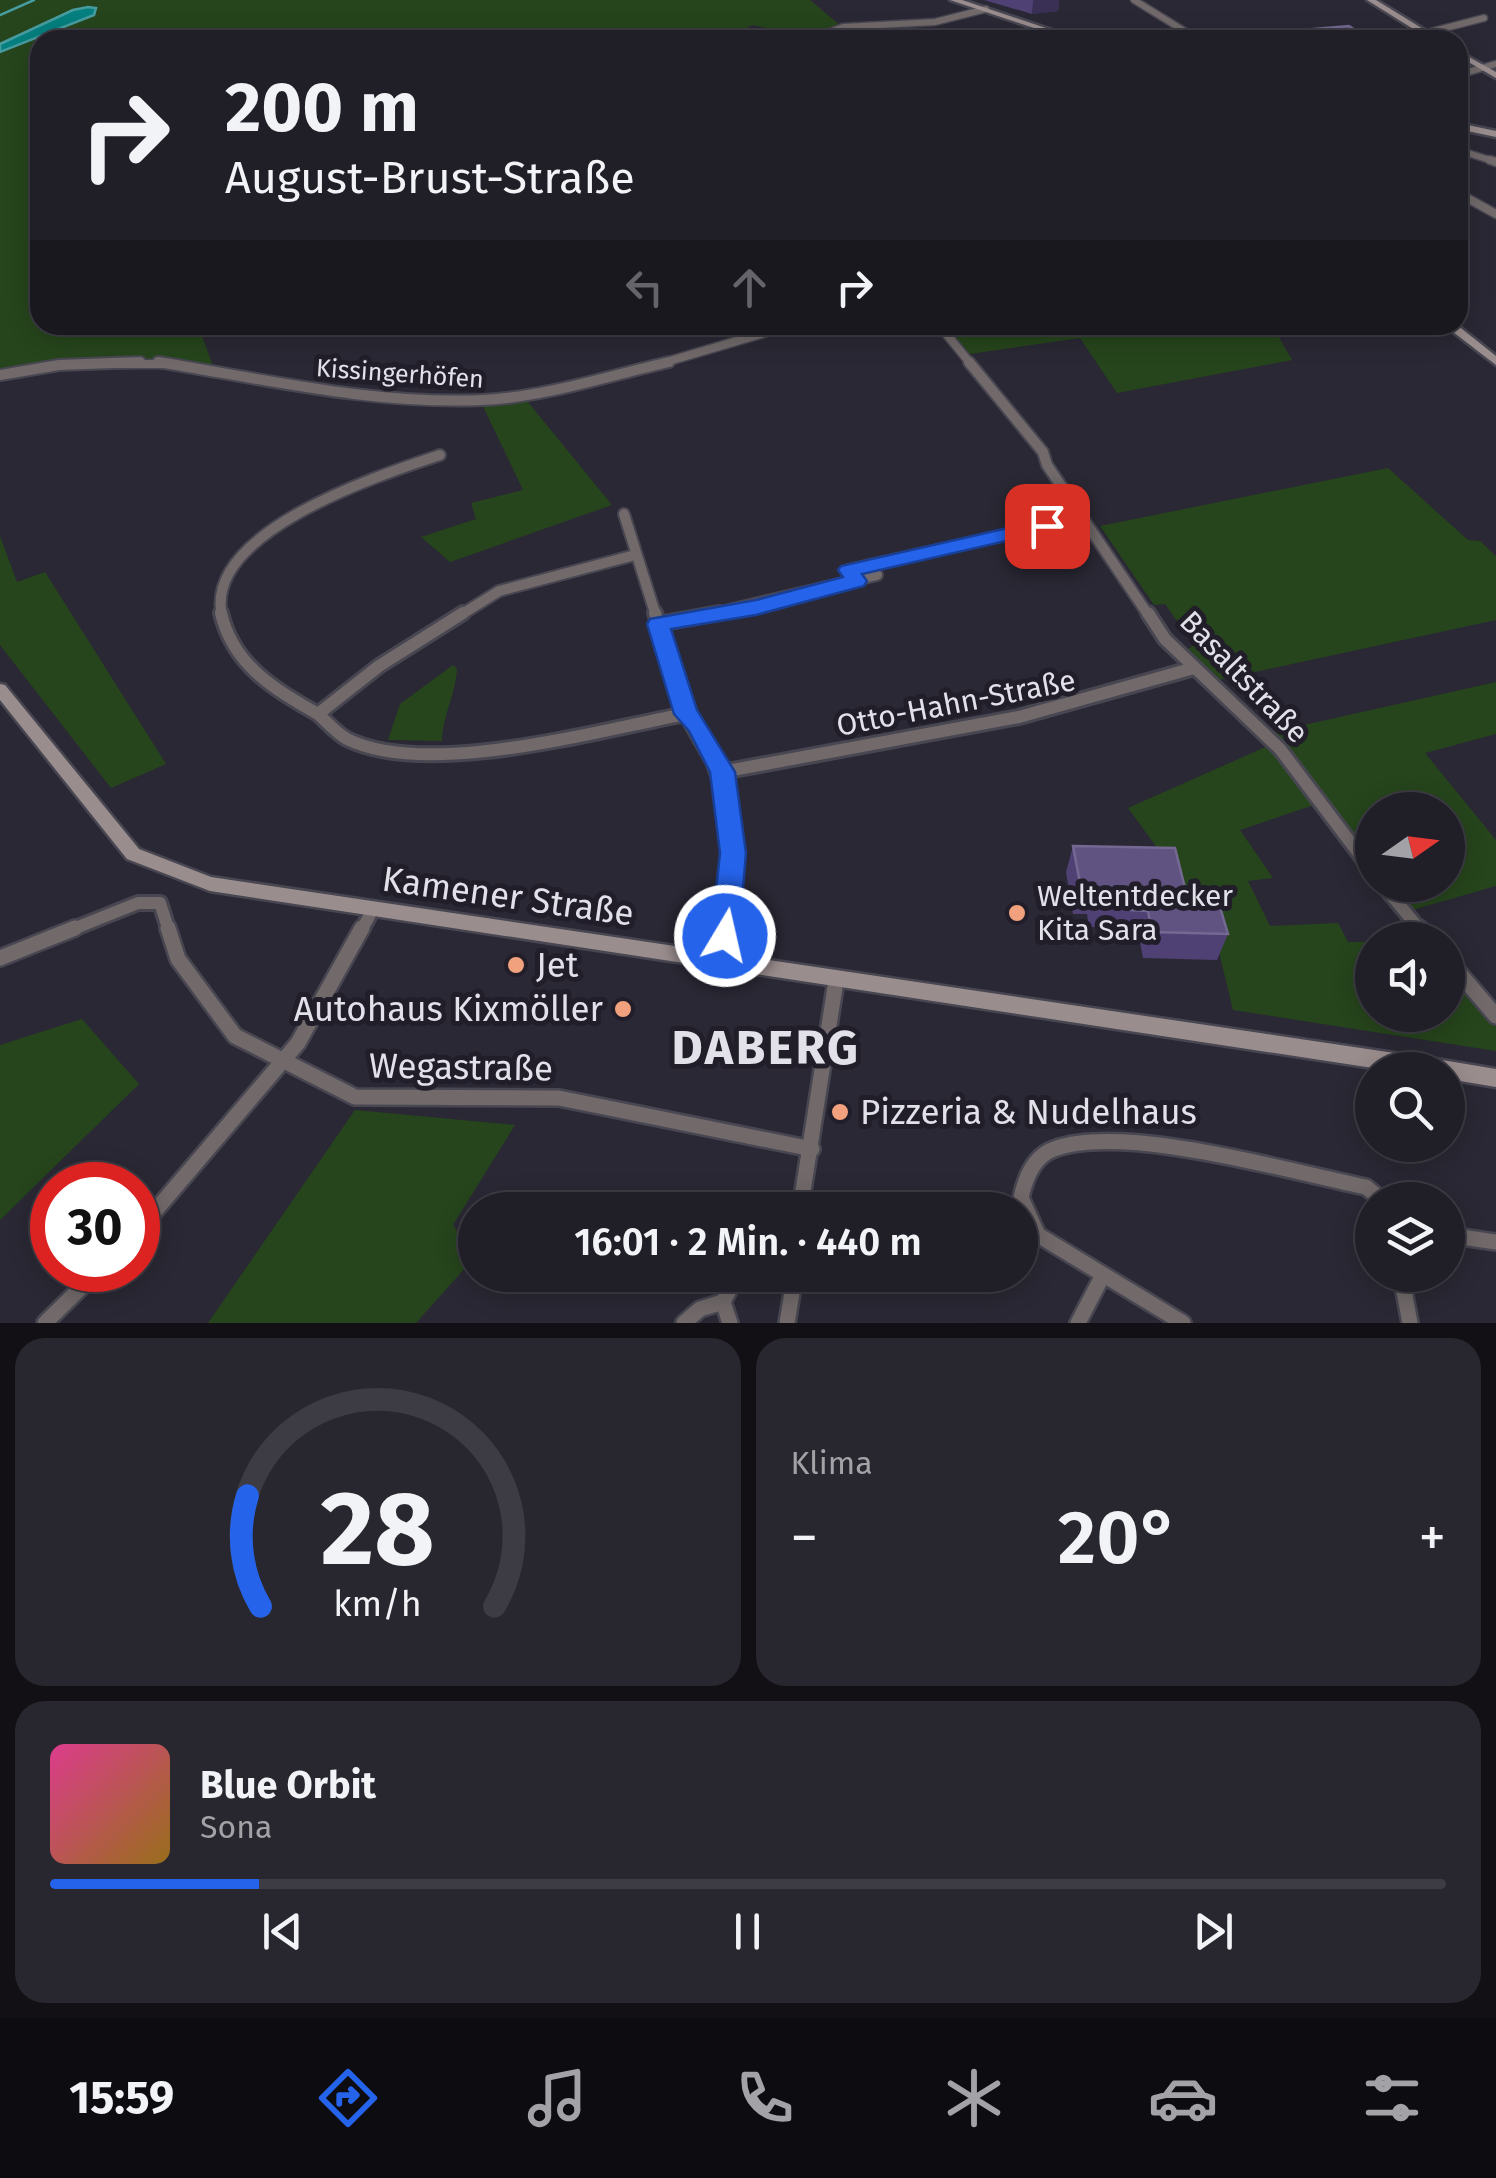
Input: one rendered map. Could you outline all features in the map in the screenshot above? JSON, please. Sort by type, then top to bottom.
[{"type":"main road","points":[[954,0],[1048,30]]},
{"type":"main road","points":[[1371,0],[1421,30]]},
{"type":"main road","points":[[1468,59],[1496,76]]},
{"type":"main road","points":[[1468,129],[1496,135]]},
{"type":"main road","points":[[1462,335],[1496,362]]},
{"type":"main road","name":"Kamener Straße","points":[[0,689],[119,840],[149,863],[210,884],[1355,1057]]},
{"type":"main road","name":"Kamener Straße","points":[[1465,1073],[1496,1078]]},
{"type":"street","points":[[1134,0],[1183,30]]},
{"type":"street","points":[[838,30],[850,26],[935,22],[986,9]]},
{"type":"street","points":[[1438,30],[1484,18]]},
{"type":"street","points":[[1468,72],[1496,64]]},
{"type":"street","points":[[1468,153],[1496,162]]},
{"type":"street","points":[[1468,199],[1496,214]]},
{"type":"street","name":"Kissingerhöfen","points":[[0,375],[59,365],[154,361],[351,393],[480,400],[539,392],[714,351],[762,335]]},
{"type":"street","name":"Basaltstraße","points":[[947,335],[1043,452],[1047,465],[1166,639],[1280,749],[1355,848]]},
{"type":"street","points":[[440,455],[324,500],[264,535],[226,572],[218,609],[230,648],[266,684],[318,714],[348,740],[380,748],[445,753],[686,714]]},
{"type":"street","points":[[624,514],[686,714],[698,726],[722,772],[733,853],[721,960]]},
{"type":"street","points":[[658,624],[756,607],[877,575],[870,565],[1083,518]]},
{"type":"street","points":[[318,714],[379,666],[499,592],[636,555]]},
{"type":"street","name":"Otto-Hahn-Straße","points":[[722,772],[1087,704],[1194,668]]},
{"type":"street","points":[[1397,902],[1414,922]]},
{"type":"street","name":"Wegastraße","points":[[0,958],[138,903],[160,903],[178,959],[236,1036],[355,1096],[560,1098],[812,1150]]},
{"type":"street","points":[[160,1205],[282,1062],[373,910]]},
{"type":"street","points":[[1465,980],[1496,1016]]},
{"type":"street","points":[[802,1192],[836,981]]},
{"type":"street","points":[[1183,1323],[1038,1234],[1021,1198],[1035,1164],[1049,1151],[1091,1140],[1133,1144],[1355,1185]]},
{"type":"street","points":[[1465,1237],[1496,1242]]},
{"type":"street","points":[[1078,1323],[1102,1275]]},
{"type":"street","points":[[45,1323],[77,1292]]},
{"type":"street","points":[[684,1323],[700,1310],[723,1302],[728,1292]]},
{"type":"street","points":[[787,1323],[792,1292]]},
{"type":"street","points":[[1404,1292],[1410,1323]]},
{"type":"street","points":[[723,1302],[730,1323]]},
{"type":"shaded area","points":[[0,0],[810,0],[841,26],[830,30],[776,30],[752,25],[744,30],[55,30],[93,15],[80,7],[0,44]]},
{"type":"shaded area","points":[[96,8],[94,15],[56,30],[30,30],[73,10]]},
{"type":"shaded area","points":[[30,30],[30,40],[0,52],[0,44]]},
{"type":"shaded area","points":[[30,40],[30,335],[202,335],[213,366],[122,359],[0,373],[0,52]]},
{"type":"shaded area","points":[[952,335],[1278,335],[1292,360],[1117,393],[1080,338],[970,354]]},
{"type":"shaded area","points":[[523,396],[612,505],[450,562],[421,537],[476,519],[471,503],[523,490],[480,400]]},
{"type":"shaded area","points":[[1388,468],[1468,540],[1480,541],[1496,556],[1496,620],[1218,680],[1187,650],[1194,645],[1165,604],[1154,605],[1100,526]]},
{"type":"shaded area","points":[[0,536],[17,582],[45,572],[166,764],[111,788],[0,645]]},
{"type":"shaded area","points":[[453,665],[457,669],[456,679],[442,741],[388,740],[400,704]]},
{"type":"shaded area","points":[[1496,682],[1496,734],[1425,753],[1457,792],[1355,792],[1355,837],[1273,732]]},
{"type":"shaded area","points":[[1270,745],[1317,804],[1240,830],[1273,878],[1248,881],[1270,926],[1338,923],[1348,942],[1355,942],[1355,1029],[1233,1010],[1212,923],[1128,808]]},
{"type":"shaded area","points":[[1465,802],[1496,840],[1496,886],[1465,895]]},
{"type":"shaded area","points":[[1406,902],[1440,902],[1412,910]]},
{"type":"shaded area","points":[[1465,985],[1496,1020],[1496,1051],[1374,1032],[1465,1032]]},
{"type":"shaded area","points":[[82,1019],[139,1084],[59,1162],[30,1162],[30,1191],[0,1220],[0,1045]]},
{"type":"shaded area","points":[[355,1110],[515,1125],[473,1192],[458,1192],[458,1217],[453,1225],[458,1232],[458,1276],[416,1323],[208,1323]]},
{"type":"building","points":[[1349,26],[1355,30],[1315,30]]},
{"type":"building","points":[[1073,846],[1175,848],[1187,896],[1217,897],[1228,934],[1152,932],[1148,911],[1131,910],[1129,902],[1097,901],[1094,888],[1081,888]]},
{"type":"waterway","points":[[0,15],[34,0]]},
{"type":"place","name":"Weltentdecker Kita Sara","points":[[1017,913]]},
{"type":"place","name":"Jet","points":[[516,965]]},
{"type":"place","name":"Autohaus Kixmöller","points":[[623,1009]]},
{"type":"place","name":"Pizzeria & Nudelhaus","points":[[840,1112]]},
{"type":"district","name":"DABERG","points":[[766,1047]]},
{"type":"route","points":[[725,936],[733,853],[722,772],[714,764],[698,726],[686,714],[658,624],[756,607],[856,581],[849,570],[1047,526]]}]
